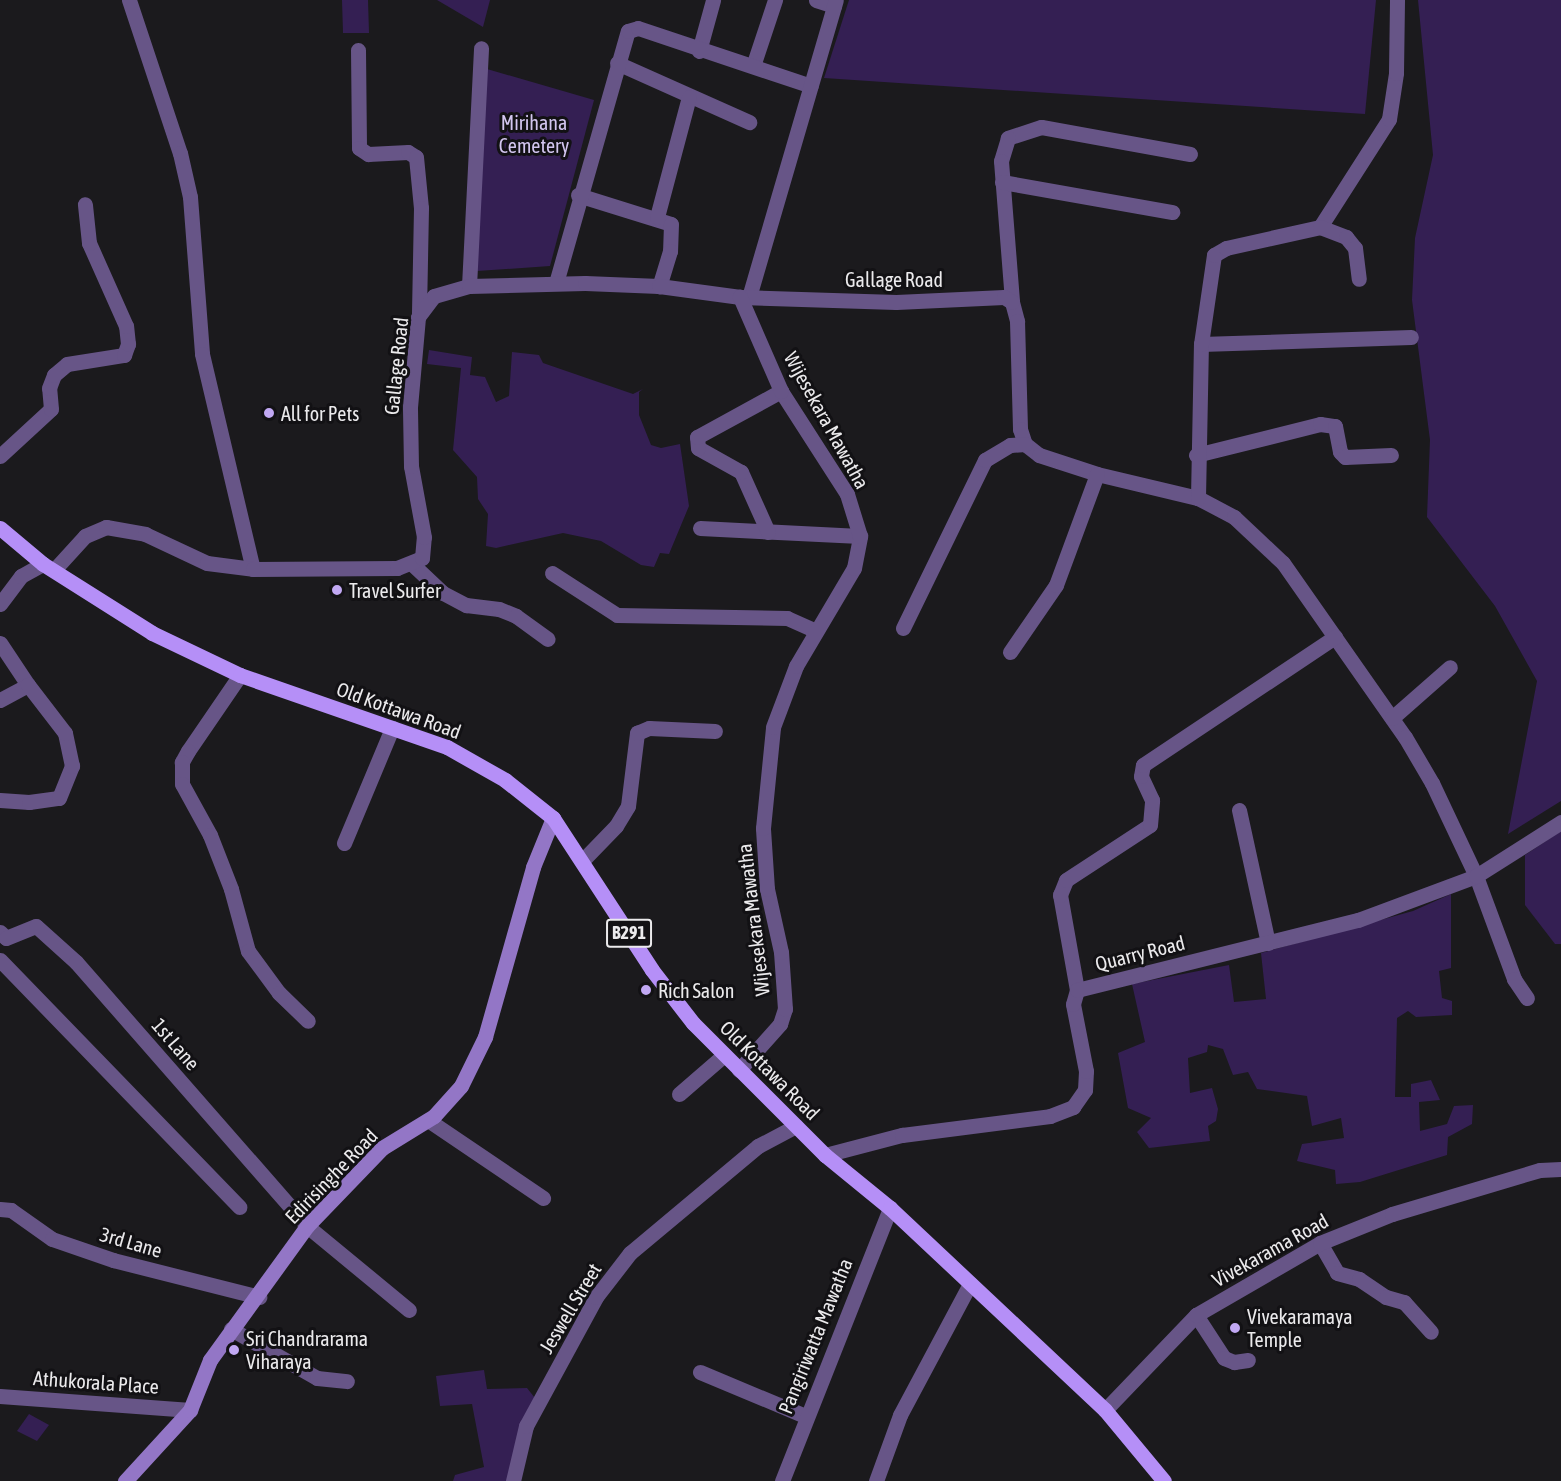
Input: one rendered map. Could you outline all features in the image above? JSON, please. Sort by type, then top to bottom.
[{"type":"main road","name":"Old Kottawa Road","points":[[0,528],[49,567],[152,633],[240,675],[447,747],[505,780],[553,818],[652,970],[693,1023],[825,1155],[890,1208],[1105,1410],[1164,1481]]},
{"type":"main road","name":"Edirisinghe Road","points":[[125,1481],[190,1410],[210,1360],[231,1329],[258,1297],[307,1226],[382,1149],[428,1120],[461,1086],[485,1037],[533,867],[553,818]]},
{"type":"street","points":[[129,0],[180,153],[190,197],[202,354],[253,569]]},
{"type":"street","points":[[699,51],[713,0]]},
{"type":"street","points":[[753,66],[775,0]]},
{"type":"street","points":[[744,297],[835,3],[816,0]]},
{"type":"street","points":[[1320,227],[1389,119],[1396,73],[1397,0]]},
{"type":"street","points":[[556,283],[578,195],[628,31],[633,28],[810,86]]},
{"type":"street","points":[[468,286],[481,48]]},
{"type":"street","points":[[358,50],[359,148],[368,154],[408,152],[416,157],[421,208],[418,317]]},
{"type":"street","points":[[617,63],[749,122]]},
{"type":"street","points":[[657,217],[689,97]]},
{"type":"street","points":[[1190,154],[1041,128],[1008,138],[1001,161],[1002,182],[1012,302],[1017,321],[1020,429],[1025,444],[1040,455],[1097,474],[1198,498],[1234,517],[1283,563],[1392,718],[1432,783],[1476,876],[1514,979],[1527,998]]},
{"type":"street","points":[[1002,182],[1172,212]]},
{"type":"street","points":[[578,195],[657,217],[671,224],[670,251],[659,286]]},
{"type":"street","points":[[0,456],[51,409],[49,388],[54,375],[67,364],[124,355],[128,344],[126,326],[89,243],[85,204]]},
{"type":"street","points":[[1198,498],[1197,455],[1201,344],[1214,255],[1226,248],[1320,227],[1346,237],[1355,248],[1359,279]]},
{"type":"street","name":"Gallage Road","points":[[411,563],[422,558],[424,537],[411,466],[410,407],[418,317],[435,296],[468,286],[556,283],[659,286],[744,297],[896,302],[1004,297],[1012,302]]},
{"type":"street","name":"Wijesekara Mawatha","points":[[739,1070],[780,1024],[785,1009],[781,952],[766,890],[763,828],[773,727],[796,666],[855,568],[860,536],[848,494],[781,391],[744,297]]},
{"type":"street","points":[[1201,344],[1411,337]]},
{"type":"street","points":[[768,532],[741,472],[698,448],[697,437],[781,391]]},
{"type":"street","points":[[1197,455],[1320,424],[1335,426],[1340,452],[1346,457],[1391,455]]},
{"type":"street","points":[[903,628],[985,460],[1010,445],[1025,444]]},
{"type":"street","points":[[1010,652],[1056,585],[1097,474]]},
{"type":"street","points":[[0,604],[21,576],[49,567],[85,536],[106,527],[146,534],[207,563],[253,569],[397,568],[411,563],[443,593],[466,605],[499,609],[516,616],[548,639]]},
{"type":"street","points":[[700,528],[860,536]]},
{"type":"street","points":[[552,573],[617,615],[787,618],[816,631]]},
{"type":"street","points":[[1077,990],[1060,895],[1066,880],[1150,825],[1152,800],[1141,776],[1143,765],[1335,637]]},
{"type":"street","points":[[0,643],[28,685],[65,733],[72,766],[59,798],[29,802],[0,800]]},
{"type":"street","points":[[1392,718],[1450,667]]},
{"type":"street","points":[[240,675],[182,762],[182,784],[210,835],[231,890],[248,951],[279,993],[308,1021]]},
{"type":"street","points":[[0,700],[28,685]]},
{"type":"street","points":[[344,843],[392,728]]},
{"type":"street","points":[[582,860],[616,826],[628,806],[638,733],[649,728],[715,731]]},
{"type":"street","points":[[1239,810],[1268,943]]},
{"type":"street","name":"Quarry Road","points":[[825,1155],[902,1135],[1050,1116],[1074,1107],[1085,1090],[1086,1071],[1073,1004],[1077,990],[1358,920],[1476,876],[1561,822]]},
{"type":"street","name":"1st Lane","points":[[2,940],[36,926],[76,962],[307,1226]]},
{"type":"street","points":[[0,960],[239,1207]]},
{"type":"street","points":[[678,1094],[724,1055]]},
{"type":"street","points":[[428,1120],[543,1198]]},
{"type":"street","name":"Jeswell Street","points":[[513,1481],[526,1426],[596,1297],[630,1253],[758,1146],[796,1126]]},
{"type":"street","name":"Vivekarama Road","points":[[1105,1410],[1197,1315],[1320,1243],[1404,1210],[1540,1170],[1561,1169]]},
{"type":"street","name":"Pangiriwatta Mawatha","points":[[782,1481],[805,1416],[890,1208]]},
{"type":"street","name":"3rd Lane","points":[[0,1209],[11,1210],[52,1239],[103,1257],[258,1297]]},
{"type":"street","points":[[307,1226],[409,1310]]},
{"type":"street","points":[[1320,1243],[1337,1273],[1359,1279],[1386,1297],[1404,1302],[1431,1332]]},
{"type":"street","points":[[876,1481],[900,1415],[970,1284]]},
{"type":"street","points":[[1197,1315],[1224,1358],[1234,1362],[1248,1360]]},
{"type":"street","points":[[231,1329],[317,1378],[347,1382]]},
{"type":"street","points":[[700,1372],[805,1416]]},
{"type":"street","name":"Athukorala Place","points":[[0,1396],[190,1410]]},
{"type":"green space","points":[[342,0],[368,0],[369,33],[343,33]]},
{"type":"green space","points":[[437,0],[490,0],[483,27]]},
{"type":"green space","points":[[849,0],[1376,0],[1365,114],[824,78]]},
{"type":"green space","points":[[1418,0],[1561,0],[1561,801],[1508,834],[1537,681],[1495,606],[1427,517],[1430,440],[1412,300],[1415,238],[1433,155]]},
{"type":"green space","name":"Mirihana Cemetery","points":[[487,69],[594,100],[550,266],[477,271]]},
{"type":"green space","points":[[429,350],[472,357],[470,375],[485,377],[496,402],[509,396],[512,352],[539,355],[543,363],[633,394],[643,389],[639,392],[639,415],[651,445],[661,448],[680,444],[689,506],[669,554],[660,553],[654,567],[641,565],[601,541],[563,533],[496,548],[486,546],[488,514],[478,499],[477,477],[453,450],[461,368],[427,364]]},
{"type":"green space","points":[[1561,831],[1561,944],[1555,944],[1525,905],[1525,855]]},
{"type":"green space","points":[[1451,894],[1451,968],[1439,971],[1442,998],[1452,1001],[1452,1015],[1416,1017],[1408,1011],[1397,1018],[1395,1097],[1411,1097],[1411,1084],[1431,1080],[1440,1100],[1419,1102],[1420,1131],[1447,1124],[1454,1106],[1473,1105],[1472,1124],[1448,1137],[1447,1155],[1360,1182],[1336,1184],[1335,1170],[1297,1161],[1302,1144],[1344,1138],[1341,1118],[1312,1126],[1307,1096],[1257,1089],[1248,1072],[1233,1075],[1223,1049],[1208,1045],[1207,1052],[1188,1058],[1190,1093],[1212,1088],[1218,1109],[1216,1121],[1208,1126],[1210,1141],[1149,1148],[1137,1132],[1151,1118],[1128,1108],[1118,1053],[1145,1042],[1132,984],[1229,965],[1234,1002],[1266,999],[1261,953],[1413,911]]},
{"type":"green space","points":[[484,1370],[487,1389],[527,1388],[535,1398],[508,1481],[453,1481],[455,1475],[484,1467],[472,1404],[440,1406],[436,1376]]},
{"type":"green space","points":[[29,1414],[49,1425],[37,1441],[17,1431]]},
{"type":"place","name":"All for Pets","points":[[269,413]]},
{"type":"place","name":"Travel Surfer","points":[[337,590]]},
{"type":"place","name":"Rich Salon","points":[[646,990]]},
{"type":"place","name":"Vivekaramaya Temple","points":[[1235,1328]]},
{"type":"place","name":"Sri Chandrarama Viharaya","points":[[234,1350]]}]
